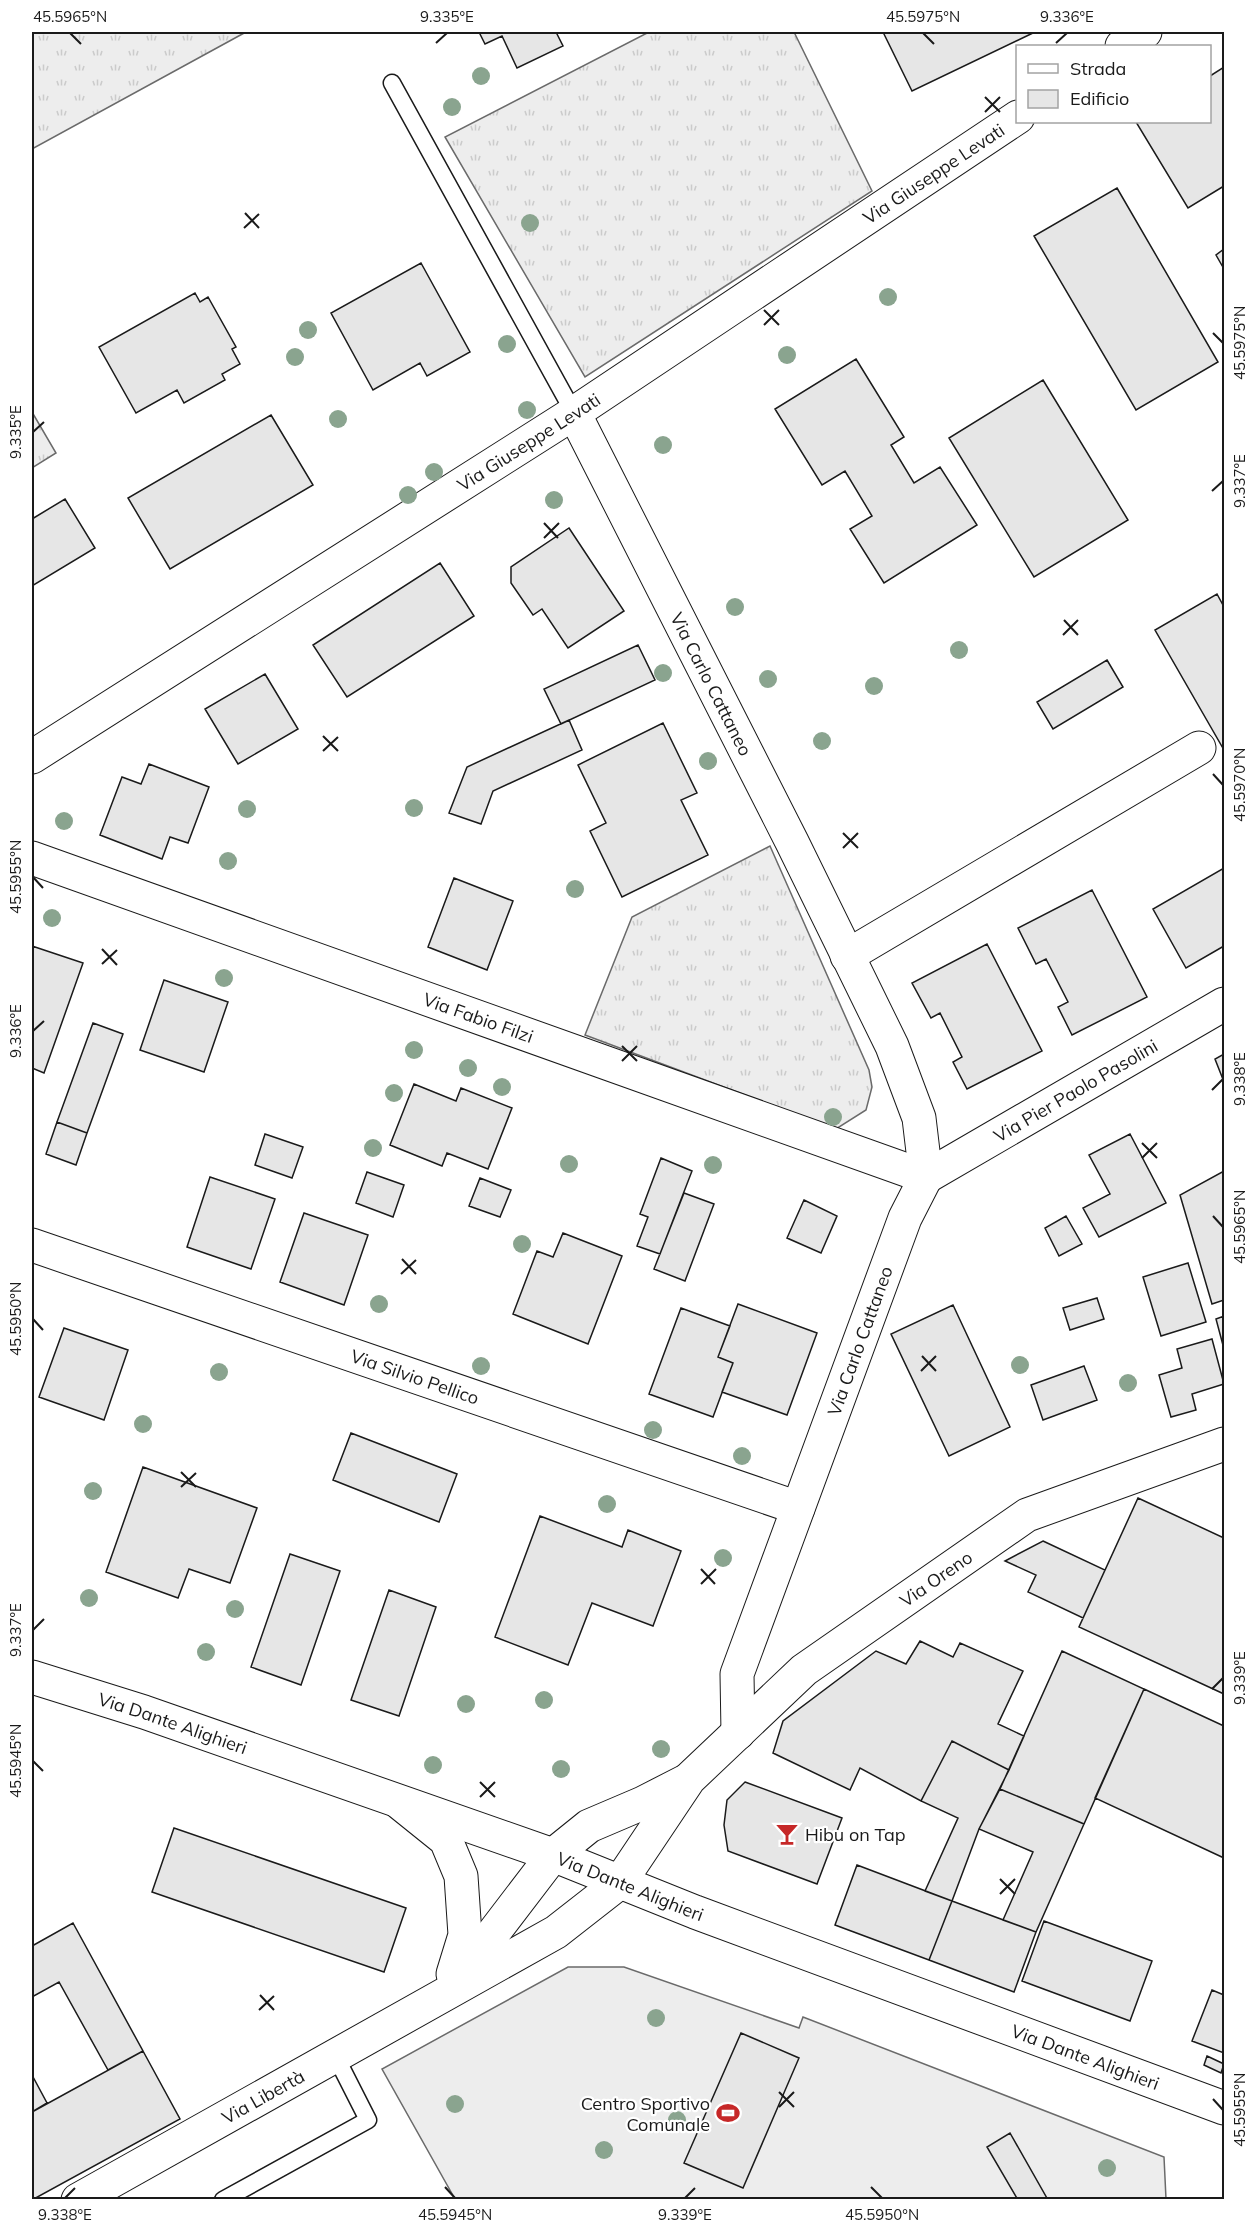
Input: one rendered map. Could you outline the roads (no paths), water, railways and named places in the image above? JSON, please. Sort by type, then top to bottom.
[{"type":"street","points":[[1124,45],[1145,32]]},
{"type":"street","name":"Via Giuseppe Levati","points":[[32,757],[574,413],[1016,118]]},
{"type":"street","name":"Via Carlo Cattaneo","points":[[574,413],[787,831],[892,1046],[919,1118],[926,1177],[906,1218],[737,1674],[738,1732]]},
{"type":"street","points":[[847,956],[1199,748]]},
{"type":"street","name":"Via Fabio Filzi","points":[[32,858],[926,1177]]},
{"type":"street","name":"Via Pier Paolo Pasolini","points":[[926,1177],[1224,1004]]},
{"type":"street","name":"Via Silvio Pellico","points":[[32,1245],[798,1508]]},
{"type":"street","name":"Via Oreno","points":[[620,1882],[689,1779],[804,1670],[1027,1515],[1224,1444]]},
{"type":"street","name":"Via Dante Alighieri","points":[[32,1677],[144,1712],[553,1856],[695,1912],[1224,2108]]},
{"type":"street","name":"Via Oreno","points":[[553,1856],[589,1826],[643,1803],[689,1779]]},
{"type":"street","points":[[396,1800],[446,1840],[462,1876],[465,1935],[447,1993]]},
{"type":"street","name":"Via Libertà","points":[[447,1993],[553,1856]]},
{"type":"street","name":"Via Libertà","points":[[78,2199],[556,1932],[620,1882]]},
{"type":"lane","points":[[392,83],[574,413]]},
{"type":"lane","points":[[223,2199],[368,2120],[335,2055]]},
{"type":"place","name":"Hibu on Tap","points":[[787,1834]]},
{"type":"place","name":"Centro Sportivo Comunale","points":[[728,2113]]}]
